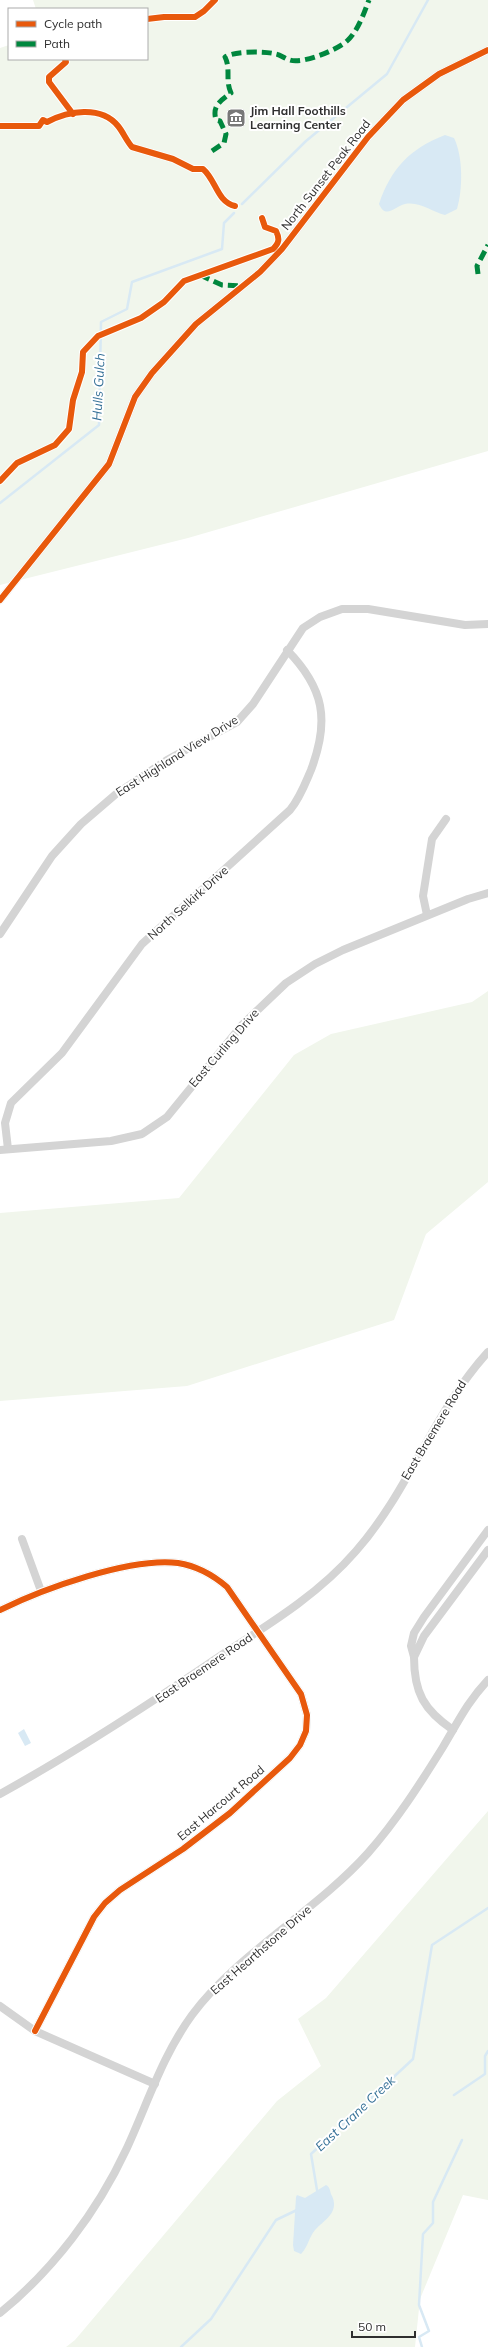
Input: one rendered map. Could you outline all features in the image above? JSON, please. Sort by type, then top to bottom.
[{"type":"street","name":"North Sunset Peak Road","points":[[0,600],[109,464],[135,396],[152,373],[196,324],[260,272],[282,249],[368,137],[403,100],[439,74],[488,50]]},
{"type":"street","name":"East Highland View Drive","points":[[0,934],[52,856],[81,824],[116,794],[167,760],[237,722],[253,704],[287,650],[303,628],[320,617],[342,609],[368,610],[465,625],[488,624]]},
{"type":"street","name":"North Selkirk Drive","points":[[4,1150],[5,1123],[11,1103],[62,1053],[142,944],[290,810],[302,792],[322,736],[323,714],[320,702],[309,676],[287,650]]},
{"type":"street","points":[[427,915],[423,896],[432,839],[446,819]]},
{"type":"street","name":"East Curling Drive","points":[[4,1150],[111,1141],[142,1134],[167,1116],[242,1024],[286,984],[316,964],[343,950],[427,915],[488,893]]},
{"type":"street","name":"East Braemere Road","points":[[0,1794],[105,1734],[258,1632],[312,1594],[336,1573],[357,1551],[376,1525],[468,1374],[488,1352]]},
{"type":"street","points":[[453,1730],[436,1718],[425,1705],[416,1688],[414,1657],[411,1646],[414,1633],[424,1616],[488,1530]]},
{"type":"street","points":[[22,1539],[41,1592]]},
{"type":"street","points":[[414,1657],[424,1636],[488,1550]]},
{"type":"street","name":"East Harcourt Road","points":[[0,1610],[41,1592],[133,1566],[178,1563],[213,1575],[227,1586],[301,1694],[307,1715],[306,1731],[300,1745],[290,1758],[230,1813],[183,1849],[120,1890],[105,1903],[94,1917],[35,2031]]},
{"type":"street","name":"East Hearthstone Drive","points":[[0,2313],[32,2284],[63,2249],[98,2203],[126,2152],[154,2084],[174,2044],[192,2015],[232,1972],[324,1895],[367,1854],[405,1808],[471,1698],[488,1680]]},
{"type":"street","points":[[0,2006],[35,2031],[154,2084]]},
{"type":"shaded area","points":[[33,0],[488,0],[488,451],[188,538],[0,585],[0,48],[8,45],[8,60],[148,60],[148,8],[36,8]]},
{"type":"shaded area","points":[[488,991],[488,1182],[426,1234],[394,1320],[187,1386],[0,1401],[0,1213],[179,1198],[294,1055],[331,1034],[472,1002]]},
{"type":"shaded area","points":[[488,1811],[488,2200],[463,2195],[420,2299],[415,2347],[66,2347],[75,2340],[277,2101],[321,2066],[298,2019],[326,1998]]},
{"type":"water","points":[[445,135],[454,138],[459,154],[461,182],[457,209],[445,215],[421,205],[410,203],[401,205],[388,212],[382,209],[379,204],[389,180],[396,170],[411,154],[421,147]]},
{"type":"water","points":[[24,1729],[31,1743],[25,1746],[18,1733]]},
{"type":"water","points":[[326,2185],[329,2188],[334,2200],[333,2211],[315,2230],[301,2254],[294,2251],[293,2245],[296,2197],[297,2195],[305,2198]]},
{"type":"waterway","name":"Hulls Gulch","points":[[242,204],[306,141],[387,74],[428,0]]},
{"type":"waterway","name":"Hulls Gulch","points":[[0,503],[99,425],[101,322],[127,309],[132,282],[222,249],[224,223],[234,213]]},
{"type":"waterway","name":"East Crane Creek","points":[[317,2190],[311,2154],[413,2059],[432,1945],[488,1908]]},
{"type":"waterway","points":[[454,2095],[485,2074],[485,2056],[488,2051]]},
{"type":"waterway","points":[[422,2347],[419,2337],[429,2331],[419,2305],[423,2234],[433,2223],[433,2202],[462,2140]]},
{"type":"waterway","name":"East Crane Creek","points":[[181,2347],[211,2319],[276,2220],[299,2209]]},
{"type":"marked path","points":[[212,151],[224,143],[226,134],[220,121],[216,120],[215,115],[218,104],[231,93],[228,84],[228,66],[225,57],[242,53],[265,52],[280,55],[296,61],[328,52],[342,45],[351,37],[360,22],[369,0]]},
{"type":"marked path","points":[[478,274],[477,266],[488,245]]},
{"type":"marked path","points":[[200,275],[222,285],[241,286]]},
{"type":"cycle path","points":[[148,19],[164,17],[195,17],[204,11],[215,0]]},
{"type":"cycle path","points":[[0,600],[109,464],[135,397],[152,373],[196,324],[260,272],[282,249],[368,137],[403,100],[439,74],[488,50]]},
{"type":"cycle path","points":[[65,60],[66,62],[49,77],[49,82],[73,114]]},
{"type":"cycle path","points":[[0,126],[39,126],[43,120],[47,122],[55,118],[74,113],[84,112],[103,115],[111,119],[118,126],[132,147],[173,159],[193,169],[203,169],[224,200],[235,206]]},
{"type":"cycle path","points":[[0,481],[17,463],[55,445],[69,429],[73,400],[82,372],[83,352],[98,336],[141,318],[164,302],[184,281],[273,249],[277,245],[278,241],[276,231],[265,227],[262,218]]},
{"type":"cycle path","points":[[0,1610],[63,1584],[112,1570],[158,1562],[178,1563],[192,1566],[210,1575],[227,1587],[301,1694],[307,1715],[306,1731],[300,1745],[290,1758],[230,1813],[183,1849],[120,1890],[105,1903],[94,1917],[35,2031]]},
{"type":"place","name":"Jim Hall Foothills Learning Center","points":[[236,118]]}]
